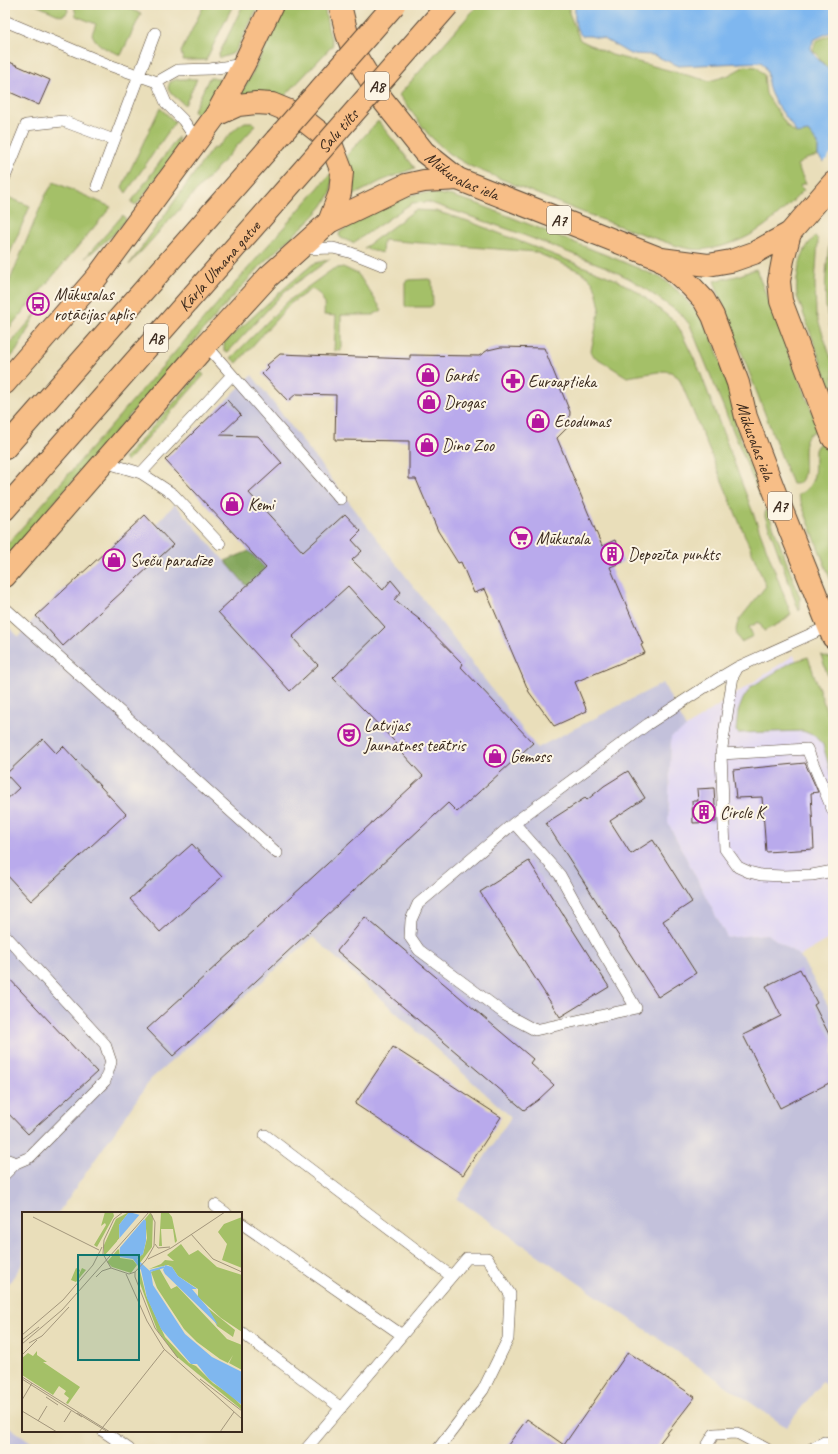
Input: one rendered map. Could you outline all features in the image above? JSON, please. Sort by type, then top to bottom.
[{"type":"highway","points":[[5,382],[97,277],[198,142],[216,116],[244,64],[272,5]]},
{"type":"highway","name":"Mūkusalas iela","points":[[340,5],[347,34],[354,53],[382,98],[424,152],[458,180],[661,259],[708,266],[731,261],[754,253],[790,233],[827,190]]},
{"type":"highway","name":"A8","points":[[5,448],[394,5]]},
{"type":"highway","name":"Salu tilts","points":[[306,167],[448,5]]},
{"type":"highway","points":[[216,116],[238,105],[256,103],[272,104],[299,118],[319,132],[332,146],[342,172],[340,193],[329,222]]},
{"type":"highway","name":"Kārļa Ulmaņa gatve","points":[[5,509],[306,167]]},
{"type":"highway","points":[[5,576],[206,345],[268,277],[329,222],[406,184],[424,181],[458,180]]},
{"type":"highway","name":"Mūkusalas iela","points":[[790,233],[782,260],[779,281],[781,301],[833,438]]},
{"type":"highway","name":"Mūkusalas iela","points":[[661,259],[704,300],[713,316],[738,383],[746,416],[777,498],[831,631]]},
{"type":"lane","points":[[5,21],[109,65],[157,82],[166,103],[183,120],[198,142]]},
{"type":"lane","points":[[97,186],[138,74],[155,33]]},
{"type":"lane","points":[[157,82],[178,70],[210,69],[244,64]]},
{"type":"lane","points":[[5,177],[26,125],[63,121],[114,140]]},
{"type":"lane","points":[[299,250],[333,248],[349,252],[382,265]]},
{"type":"lane","points":[[206,345],[340,499]]},
{"type":"lane","points":[[141,473],[232,374]]},
{"type":"lane","points":[[104,462],[141,473],[173,494],[220,544]]},
{"type":"lane","points":[[5,608],[277,853]]},
{"type":"lane","points":[[514,822],[560,875],[599,946],[636,1008],[535,1030],[505,1014],[419,950],[410,937],[411,920],[418,904],[514,822],[648,724],[738,667],[831,631]]},
{"type":"lane","points":[[738,667],[733,676],[721,754],[725,849],[738,867],[761,875],[812,875],[833,871]]},
{"type":"lane","points":[[721,754],[807,749],[833,811]]},
{"type":"lane","points":[[5,935],[104,1044],[111,1062],[105,1081],[30,1157],[16,1163],[5,1174]]},
{"type":"lane","points":[[266,1135],[451,1276]]},
{"type":"lane","points":[[5,1159],[16,1163]]},
{"type":"lane","points":[[215,1205],[225,1212]]},
{"type":"lane","points":[[242,1224],[402,1335]]},
{"type":"lane","points":[[306,1449],[467,1258],[487,1258],[510,1294],[508,1339],[483,1390],[438,1449]]},
{"type":"lane","points":[[242,1333],[341,1408]]},
{"type":"lane","points":[[105,1432],[129,1449]]},
{"type":"lane","points":[[705,1449],[714,1434],[737,1433],[767,1449]]},
{"type":"lane","points":[[811,1449],[824,1442],[833,1443]]},
{"type":"shaded area","points":[[252,375],[537,748],[663,683],[686,728],[671,737],[668,823],[727,938],[767,934],[800,956],[833,1014],[833,1391],[822,1382],[786,1427],[457,1199],[511,1117],[313,937],[151,1079],[59,1212],[22,1212],[22,1264],[5,1289],[5,626],[7,625],[19,637],[36,616],[145,515],[155,525],[175,504],[282,627],[302,608],[165,460]]},
{"type":"shaded area","points":[[794,655],[833,763],[833,937],[800,956],[767,934],[727,938],[668,823],[671,737]]},
{"type":"shaded area","points":[[5,1424],[41,1449],[5,1449]]},
{"type":"green space","points":[[36,5],[66,5],[68,11],[66,14],[61,16]]},
{"type":"green space","points":[[74,5],[123,5],[141,14],[121,55],[104,48],[97,42],[92,34],[96,24],[76,16]]},
{"type":"green space","points":[[204,5],[233,5],[206,60],[183,60],[181,52]]},
{"type":"green space","points":[[243,5],[259,5],[236,50],[232,54],[220,58],[219,54]]},
{"type":"green space","points":[[286,5],[324,5],[333,45],[282,99],[238,97],[250,78]]},
{"type":"green space","points":[[478,5],[569,5],[569,13],[580,40],[612,55],[709,81],[727,76],[745,66],[757,67],[764,75],[766,94],[788,127],[797,134],[808,132],[818,144],[818,156],[806,159],[797,165],[806,184],[802,184],[800,186],[804,190],[772,220],[749,236],[723,246],[700,250],[672,244],[605,221],[470,166],[448,153],[428,134],[399,95]]},
{"type":"green space","points":[[833,34],[833,73],[820,60],[818,55],[813,50],[816,41]]},
{"type":"green space","points":[[209,78],[220,79],[212,98],[198,114],[193,112]]},
{"type":"green space","points":[[177,79],[197,79],[185,105],[172,94],[168,88],[170,82]]},
{"type":"green space","points":[[160,108],[175,122],[126,193],[122,187]]},
{"type":"green space","points":[[378,121],[415,168],[381,181],[352,196],[351,169],[346,156]]},
{"type":"green space","points":[[245,122],[252,122],[256,125],[129,265],[211,150],[221,144],[235,129]]},
{"type":"green space","points":[[178,137],[176,152],[135,205],[131,202]]},
{"type":"green space","points":[[332,172],[331,193],[322,207],[266,260],[235,294],[5,559],[5,547]]},
{"type":"green space","points":[[54,182],[111,207],[5,333],[5,292],[45,196]]},
{"type":"green space","points":[[418,193],[433,193],[452,196],[478,204],[659,277],[680,293],[701,317],[713,340],[731,392],[736,426],[763,496],[760,497],[690,325],[681,314],[630,279],[606,267],[513,231],[428,202],[412,203],[353,243],[341,238],[339,235],[340,232],[378,210]]},
{"type":"green space","points":[[5,196],[30,206],[5,265]]},
{"type":"green space","points":[[415,210],[435,211],[468,221],[615,279],[638,292],[674,321],[679,328],[699,369],[791,614],[782,622],[764,631],[759,622],[749,627],[753,636],[741,642],[739,639],[736,632],[739,620],[766,586],[679,378],[671,372],[664,371],[627,377],[592,355],[591,351],[600,308],[593,282],[579,271],[535,252],[383,240],[382,253],[364,248]]},
{"type":"green space","points":[[123,215],[126,220],[114,234],[85,258]]},
{"type":"green space","points":[[833,227],[833,336],[827,311],[826,273],[830,234]]},
{"type":"green space","points":[[815,237],[818,241],[815,284],[816,314],[833,364],[833,395],[797,296],[798,273],[802,256],[810,242]]},
{"type":"green space","points":[[330,259],[285,291],[228,352],[224,351],[224,343],[288,285],[313,264]]},
{"type":"green space","points":[[343,267],[358,274],[382,310],[373,315],[341,315],[341,351],[334,350],[336,316],[324,315],[323,299],[312,289],[291,303],[237,363],[231,358],[288,301],[333,269]]},
{"type":"green space","points":[[756,269],[819,429],[809,435],[805,441],[804,474],[799,483],[796,484],[792,484],[714,281],[737,276]]},
{"type":"green space","points":[[429,279],[432,281],[433,305],[430,307],[406,307],[405,282],[407,280]]},
{"type":"green space","points":[[36,314],[17,350],[5,364],[5,350]]},
{"type":"green space","points":[[201,372],[204,375],[127,461],[124,459]]},
{"type":"green space","points":[[823,441],[833,467],[833,586],[798,495],[809,486],[812,481],[814,476],[815,450]]},
{"type":"green space","points":[[766,507],[800,598],[799,611],[765,516]]},
{"type":"green space","points":[[249,551],[303,608],[282,627],[225,561]]},
{"type":"green space","points":[[821,655],[833,659],[833,692]]},
{"type":"green space","points":[[808,657],[833,730],[833,781],[823,745],[815,736],[803,731],[738,733],[736,731],[738,712],[743,699],[751,687],[792,662]]},
{"type":"water","points":[[575,5],[833,5],[833,31],[813,40],[810,47],[817,58],[833,74],[833,171],[818,156],[818,143],[808,132],[797,134],[777,105],[769,88],[766,69],[761,62],[679,66],[653,55],[630,54],[604,39],[582,36],[576,25]]},
{"type":"pier","points":[[833,152],[833,173],[823,163]]},
{"type":"building","points":[[5,60],[50,80],[39,105],[5,90]]},
{"type":"building","name":"Mūkusala","points":[[501,347],[544,348],[570,412],[569,426],[557,438],[602,546],[615,540],[623,562],[610,567],[643,644],[641,645],[645,653],[575,682],[587,711],[554,726],[529,692],[485,589],[474,593],[461,562],[458,563],[438,531],[416,479],[409,479],[409,441],[335,440],[336,395],[296,394],[288,401],[262,374],[269,367],[267,365],[280,354],[410,359],[410,355],[479,356],[488,350]]},
{"type":"building","points":[[227,400],[241,415],[220,435],[258,436],[282,463],[249,493],[303,552],[345,514],[361,531],[352,540],[362,551],[352,560],[383,590],[391,580],[401,592],[394,600],[419,619],[463,664],[461,667],[533,743],[457,812],[448,803],[215,1019],[173,1056],[147,1029],[423,776],[394,744],[396,743],[333,678],[385,627],[348,586],[292,637],[318,665],[290,691],[218,612],[266,568],[165,460]]},
{"type":"building","points":[[145,515],[173,545],[63,646],[36,616]]},
{"type":"building","points":[[43,739],[56,753],[63,746],[126,814],[31,901],[5,873],[5,801],[19,788],[6,774]]},
{"type":"building","points":[[805,763],[818,792],[811,793],[814,849],[766,852],[762,797],[736,798],[733,770]]},
{"type":"building","points":[[628,771],[645,798],[610,821],[631,854],[653,840],[692,902],[663,921],[696,973],[658,997],[546,823],[585,798],[587,800],[604,786]]},
{"type":"building","name":"Circle K","points":[[714,788],[716,822],[693,823],[692,801],[698,801],[697,789]]},
{"type":"building","points":[[192,844],[222,877],[160,932],[130,899]]},
{"type":"building","points":[[529,861],[609,987],[560,1017],[480,892]]},
{"type":"building","points":[[365,917],[533,1059],[530,1063],[554,1085],[538,1100],[524,1110],[337,951]]},
{"type":"building","points":[[800,969],[817,1003],[814,1005],[833,1042],[833,1081],[780,1108],[743,1035],[781,1016],[766,986]]},
{"type":"building","points":[[5,974],[97,1072],[28,1134],[5,1110]]},
{"type":"building","points":[[393,1047],[501,1117],[463,1175],[355,1104]]},
{"type":"building","points":[[628,1352],[695,1397],[655,1449],[505,1449],[527,1419],[564,1445]]},
{"type":"place","name":"Mūkusalas rotācijas aplis","points":[[38,304]]},
{"type":"place","name":"Gards","points":[[428,375]]},
{"type":"place","name":"Euroaptieka","points":[[513,381]]},
{"type":"place","name":"Drogas","points":[[429,402]]},
{"type":"place","name":"Ecodumas","points":[[538,421]]},
{"type":"place","name":"Dino Zoo","points":[[427,445]]},
{"type":"place","name":"Kemi","points":[[232,504]]},
{"type":"place","name":"Mūkusala","points":[[521,538]]},
{"type":"place","name":"Depozīta punkts","points":[[612,554]]},
{"type":"place","name":"Sveču paradīze","points":[[114,560]]},
{"type":"place","name":"Latvijas Jaunatnes teātris","points":[[349,735]]},
{"type":"place","name":"Gemoss","points":[[495,756]]},
{"type":"place","name":"Circle K","points":[[704,812]]}]
